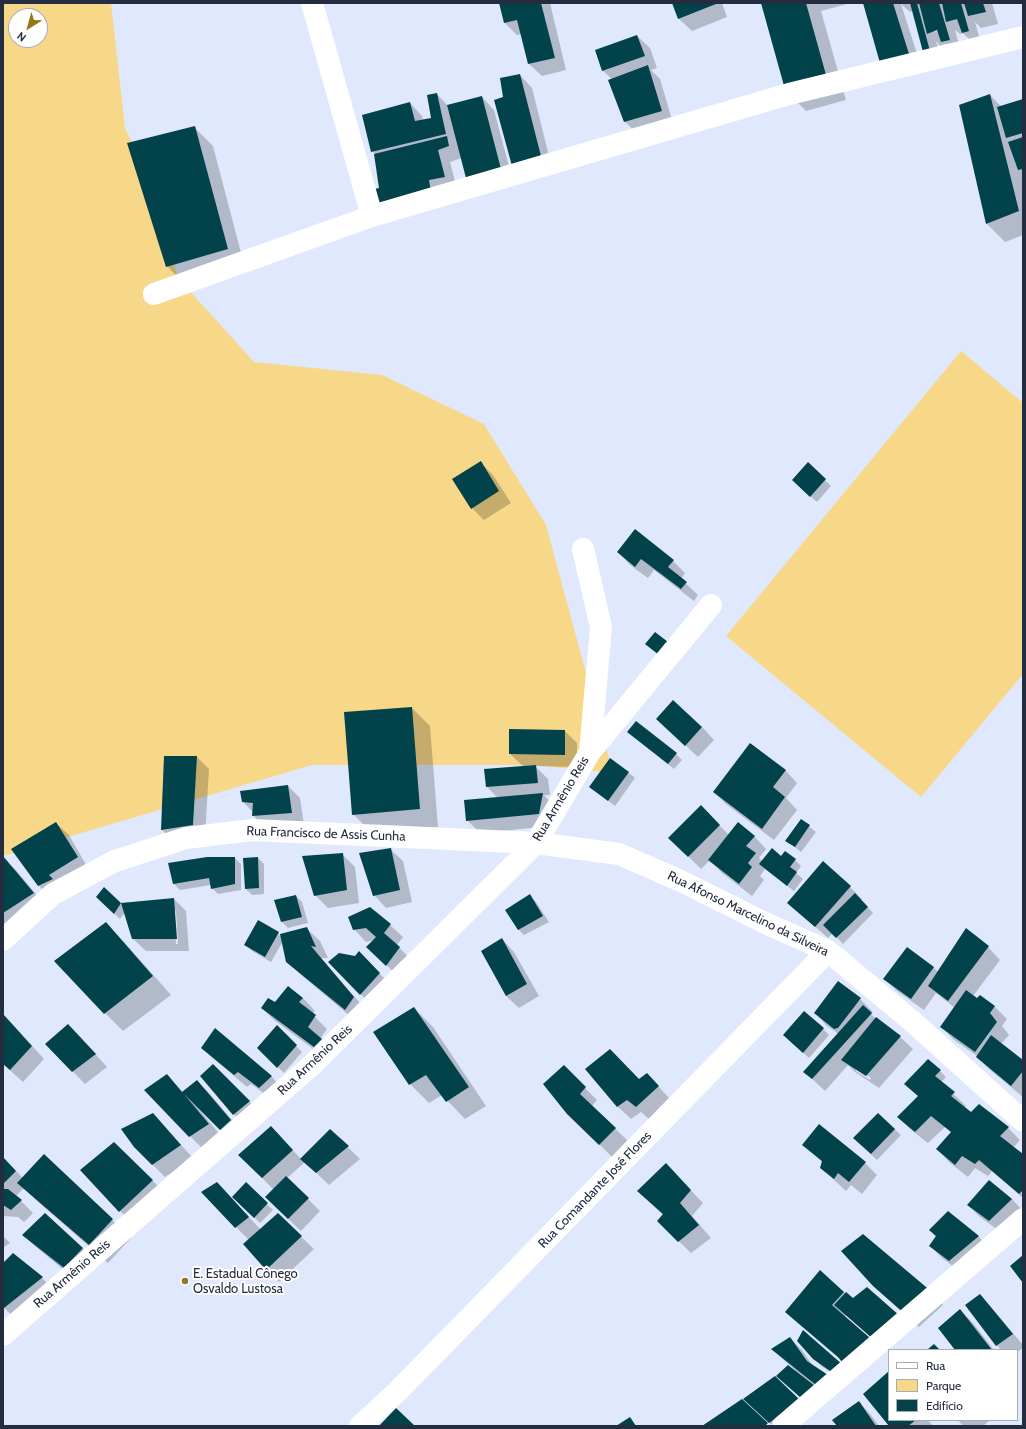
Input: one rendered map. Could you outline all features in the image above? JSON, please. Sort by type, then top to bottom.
[{"type":"street","points":[[312,3],[372,216]]},
{"type":"street","points":[[154,294],[372,216],[788,94],[1023,37]]},
{"type":"street","name":"Rua Armênio Reis","points":[[583,549],[601,627],[590,752]]},
{"type":"street","name":"Rua Armênio Reis","points":[[5,1328],[313,1064],[536,843],[590,752],[710,605]]},
{"type":"street","name":"Rua Francisco de Assis Cunha","points":[[3,940],[53,894],[115,861],[186,838],[252,830],[536,843]]},
{"type":"street","name":"Rua Afonso Marcelino da Silveira","points":[[536,843],[619,854],[682,881],[763,922],[828,951],[913,1022],[1023,1121]]},
{"type":"street","name":"Rua Comandante José Flores","points":[[360,1426],[397,1392],[828,951]]},
{"type":"street","points":[[783,1426],[1023,1219]]},
{"type":"green space","points":[[3,3],[111,3],[125,128],[147,172],[178,278],[254,362],[382,375],[484,424],[546,525],[613,773],[533,765],[312,765],[3,856]]},
{"type":"green space","points":[[961,351],[1023,403],[1023,674],[921,797],[726,636]]},
{"type":"building","points":[[499,3],[541,3],[555,58],[528,64],[517,20],[504,23]]},
{"type":"building","points":[[672,3],[715,3],[716,4],[678,19]]},
{"type":"building","points":[[761,3],[806,3],[828,82],[786,93]]},
{"type":"building","points":[[863,3],[893,3],[909,54],[880,63]]},
{"type":"building","points":[[910,3],[917,3],[930,51],[923,52]]},
{"type":"building","points":[[919,3],[939,3],[950,40],[941,42],[937,30],[927,34]]},
{"type":"building","points":[[942,3],[961,3],[969,31],[962,33],[957,19],[946,22]]},
{"type":"building","points":[[964,3],[983,3],[986,12],[968,16]]},
{"type":"building","points":[[637,35],[645,56],[602,71],[595,50]]},
{"type":"building","points":[[648,65],[662,111],[624,122],[608,80]]},
{"type":"building","points":[[520,74],[542,160],[512,166],[494,100],[503,97],[500,78]]},
{"type":"building","points":[[437,93],[446,134],[371,152],[362,115],[410,102],[415,121],[431,118],[427,95]]},
{"type":"building","points":[[990,94],[1019,211],[986,224],[959,105]]},
{"type":"building","points":[[482,96],[501,169],[466,178],[447,105]]},
{"type":"building","points":[[1023,99],[1023,133],[1006,138],[997,107]]},
{"type":"building","points":[[195,126],[228,249],[166,267],[127,143]]},
{"type":"building","points":[[447,136],[449,146],[438,150],[445,177],[429,180],[431,192],[376,208],[371,190],[379,188],[374,154]]},
{"type":"building","points":[[1023,137],[1023,169],[1018,170],[1008,142]]},
{"type":"building","points":[[481,461],[499,491],[471,509],[452,479]]},
{"type":"building","points":[[808,462],[826,479],[810,497],[792,480]]},
{"type":"building","points":[[635,529],[674,560],[668,567],[687,582],[681,589],[641,559],[635,567],[617,552]]},
{"type":"building","points":[[655,632],[668,642],[659,655],[645,644]]},
{"type":"building","points":[[673,700],[702,727],[685,746],[656,719]]},
{"type":"building","points":[[412,707],[420,809],[352,815],[344,712]]},
{"type":"building","points":[[636,721],[677,753],[668,764],[627,732]]},
{"type":"building","points":[[509,729],[565,730],[565,755],[509,754]]},
{"type":"building","points":[[750,743],[786,770],[773,787],[785,797],[762,829],[713,792]]},
{"type":"building","points":[[164,756],[197,756],[193,825],[161,830]]},
{"type":"building","points":[[610,758],[629,772],[608,801],[589,787]]},
{"type":"building","points":[[536,765],[538,783],[486,787],[484,769]]},
{"type":"building","points":[[288,785],[292,813],[252,816],[253,803],[242,802],[240,791]]},
{"type":"building","points":[[543,793],[539,814],[466,821],[464,800]]},
{"type":"building","points":[[701,805],[720,825],[688,857],[668,838]]},
{"type":"building","points":[[801,819],[810,825],[795,847],[785,841]]},
{"type":"building","points":[[56,822],[78,857],[49,875],[53,879],[38,886],[11,849]]},
{"type":"building","points":[[738,822],[755,836],[746,846],[756,853],[748,863],[752,867],[739,884],[708,860]]},
{"type":"building","points":[[391,848],[400,890],[373,896],[359,853]]},
{"type":"building","points":[[772,848],[781,856],[785,851],[796,859],[790,867],[797,872],[787,886],[759,864]]},
{"type":"building","points":[[343,853],[347,890],[314,896],[302,856]]},
{"type":"building","points":[[3,856],[34,893],[3,913]]},
{"type":"building","points":[[207,857],[235,857],[235,884],[211,889],[209,878],[173,884],[168,863]]},
{"type":"building","points":[[258,857],[259,888],[245,889],[243,858]]},
{"type":"building","points":[[823,861],[851,886],[815,927],[787,903]]},
{"type":"building","points":[[104,887],[121,903],[114,914],[96,897]]},
{"type":"building","points":[[855,893],[868,907],[836,938],[823,925]]},
{"type":"building","points":[[530,894],[543,916],[518,930],[505,910]]},
{"type":"building","points":[[296,895],[302,917],[281,922],[274,900]]},
{"type":"building","points":[[174,898],[177,939],[132,939],[121,903]]},
{"type":"building","points":[[370,907],[391,924],[384,933],[400,947],[386,966],[366,947],[376,937],[366,928],[353,930],[348,917]]},
{"type":"building","points":[[258,920],[279,932],[265,957],[244,945]]},
{"type":"building","points":[[106,922],[153,976],[104,1014],[54,961]]},
{"type":"building","points":[[307,927],[316,947],[311,946],[354,997],[345,1010],[286,962],[280,934]]},
{"type":"building","points":[[966,928],[989,946],[948,1001],[928,986]]},
{"type":"building","points":[[502,938],[527,984],[506,996],[481,951]]},
{"type":"building","points":[[907,947],[934,967],[911,999],[883,979]]},
{"type":"building","points":[[359,951],[380,973],[360,995],[328,962],[339,953],[355,956]]},
{"type":"building","points":[[838,981],[861,998],[838,1028],[834,1029],[814,1013]]},
{"type":"building","points":[[288,986],[303,998],[299,1002],[316,1015],[308,1027],[322,1039],[314,1047],[261,1008],[268,998],[275,1002]]},
{"type":"building","points":[[966,990],[977,998],[980,995],[995,1006],[990,1013],[997,1022],[975,1052],[940,1027]]},
{"type":"building","points":[[863,1005],[872,1013],[812,1079],[803,1072]]},
{"type":"building","points":[[414,1007],[469,1087],[446,1102],[426,1075],[409,1085],[373,1032]]},
{"type":"building","points":[[804,1011],[824,1028],[803,1053],[783,1035]]},
{"type":"building","points":[[3,1014],[32,1046],[10,1070],[3,1064]]},
{"type":"building","points":[[876,1017],[901,1036],[866,1076],[841,1060]]},
{"type":"building","points":[[68,1024],[96,1054],[72,1072],[45,1044]]},
{"type":"building","points":[[277,1025],[297,1045],[277,1068],[257,1048]]},
{"type":"building","points":[[215,1028],[272,1076],[259,1088],[238,1072],[234,1075],[201,1048]]},
{"type":"building","points":[[991,1035],[1023,1060],[1023,1071],[1011,1086],[976,1057]]},
{"type":"building","points":[[610,1049],[639,1079],[647,1073],[659,1086],[636,1107],[627,1100],[617,1107],[585,1069]]},
{"type":"building","points":[[928,1059],[941,1070],[935,1076],[955,1092],[951,1096],[971,1112],[979,1104],[1009,1127],[1000,1136],[1023,1154],[1023,1190],[1019,1194],[979,1160],[975,1164],[962,1156],[955,1165],[936,1149],[951,1132],[931,1116],[915,1132],[897,1117],[918,1096],[904,1084]]},
{"type":"building","points":[[213,1064],[250,1101],[233,1115],[200,1076]]},
{"type":"building","points":[[564,1065],[586,1087],[580,1094],[616,1128],[599,1145],[567,1114],[543,1084]]},
{"type":"building","points":[[167,1074],[182,1092],[197,1080],[231,1120],[220,1130],[184,1094],[209,1124],[189,1137],[144,1090]]},
{"type":"building","points":[[153,1113],[181,1145],[152,1165],[134,1147],[121,1129]]},
{"type":"building","points":[[878,1113],[895,1129],[871,1154],[853,1138]]},
{"type":"building","points":[[819,1124],[866,1162],[849,1182],[838,1173],[834,1179],[820,1168],[822,1161],[802,1145]]},
{"type":"building","points":[[271,1126],[293,1150],[262,1178],[238,1155]]},
{"type":"building","points":[[330,1129],[349,1146],[316,1173],[300,1159]]},
{"type":"building","points":[[114,1142],[153,1180],[119,1212],[80,1170]]},
{"type":"building","points":[[44,1154],[113,1219],[89,1245],[17,1183]]},
{"type":"building","points":[[3,1157],[16,1171],[3,1184]]},
{"type":"building","points":[[666,1163],[691,1190],[680,1203],[699,1225],[678,1242],[657,1221],[663,1214],[637,1191]]},
{"type":"building","points":[[286,1176],[309,1198],[288,1219],[265,1197]]},
{"type":"building","points":[[989,1180],[1012,1199],[989,1221],[967,1205]]},
{"type":"building","points":[[217,1182],[249,1217],[235,1228],[201,1192]]},
{"type":"building","points":[[246,1182],[268,1203],[254,1218],[232,1197]]},
{"type":"building","points":[[3,1189],[8,1189],[22,1200],[11,1210],[3,1205]]},
{"type":"building","points":[[948,1211],[979,1236],[949,1261],[929,1246],[936,1236],[929,1230]]},
{"type":"building","points":[[45,1213],[83,1248],[64,1268],[22,1235]]},
{"type":"building","points":[[278,1213],[302,1236],[266,1270],[243,1244]]},
{"type":"building","points":[[863,1234],[932,1292],[906,1315],[873,1286],[841,1251]]},
{"type":"building","points":[[13,1253],[43,1277],[4,1308],[3,1263]]},
{"type":"building","points":[[1023,1255],[1023,1283],[1010,1266]]},
{"type":"building","points":[[820,1270],[844,1292],[832,1305],[870,1338],[842,1362],[785,1312]]},
{"type":"building","points":[[867,1287],[900,1316],[872,1338],[834,1305],[846,1292],[853,1298]]},
{"type":"building","points":[[980,1294],[1013,1334],[996,1346],[965,1305]]},
{"type":"building","points":[[960,1309],[991,1349],[954,1349],[938,1328]]},
{"type":"building","points":[[803,1330],[843,1365],[833,1373],[813,1359],[797,1341]]},
{"type":"building","points":[[790,1337],[807,1361],[828,1375],[816,1385],[771,1349]]},
{"type":"building","points":[[934,1344],[939,1349],[928,1349]]},
{"type":"building","points":[[788,1365],[815,1386],[801,1398],[776,1376]]},
{"type":"building","points":[[888,1372],[888,1421],[915,1421],[908,1426],[889,1426],[863,1394]]},
{"type":"building","points":[[775,1376],[800,1400],[769,1423],[743,1399]]},
{"type":"building","points":[[742,1399],[768,1423],[765,1426],[702,1426]]},
{"type":"building","points":[[859,1401],[876,1426],[837,1426],[832,1420]]},
{"type":"building","points":[[396,1408],[415,1426],[379,1426]]},
{"type":"building","points":[[630,1417],[636,1426],[616,1426]]},
{"type":"place","name":"E. Estadual Cônego Osvaldo Lustosa","points":[[185,1281]]}]
